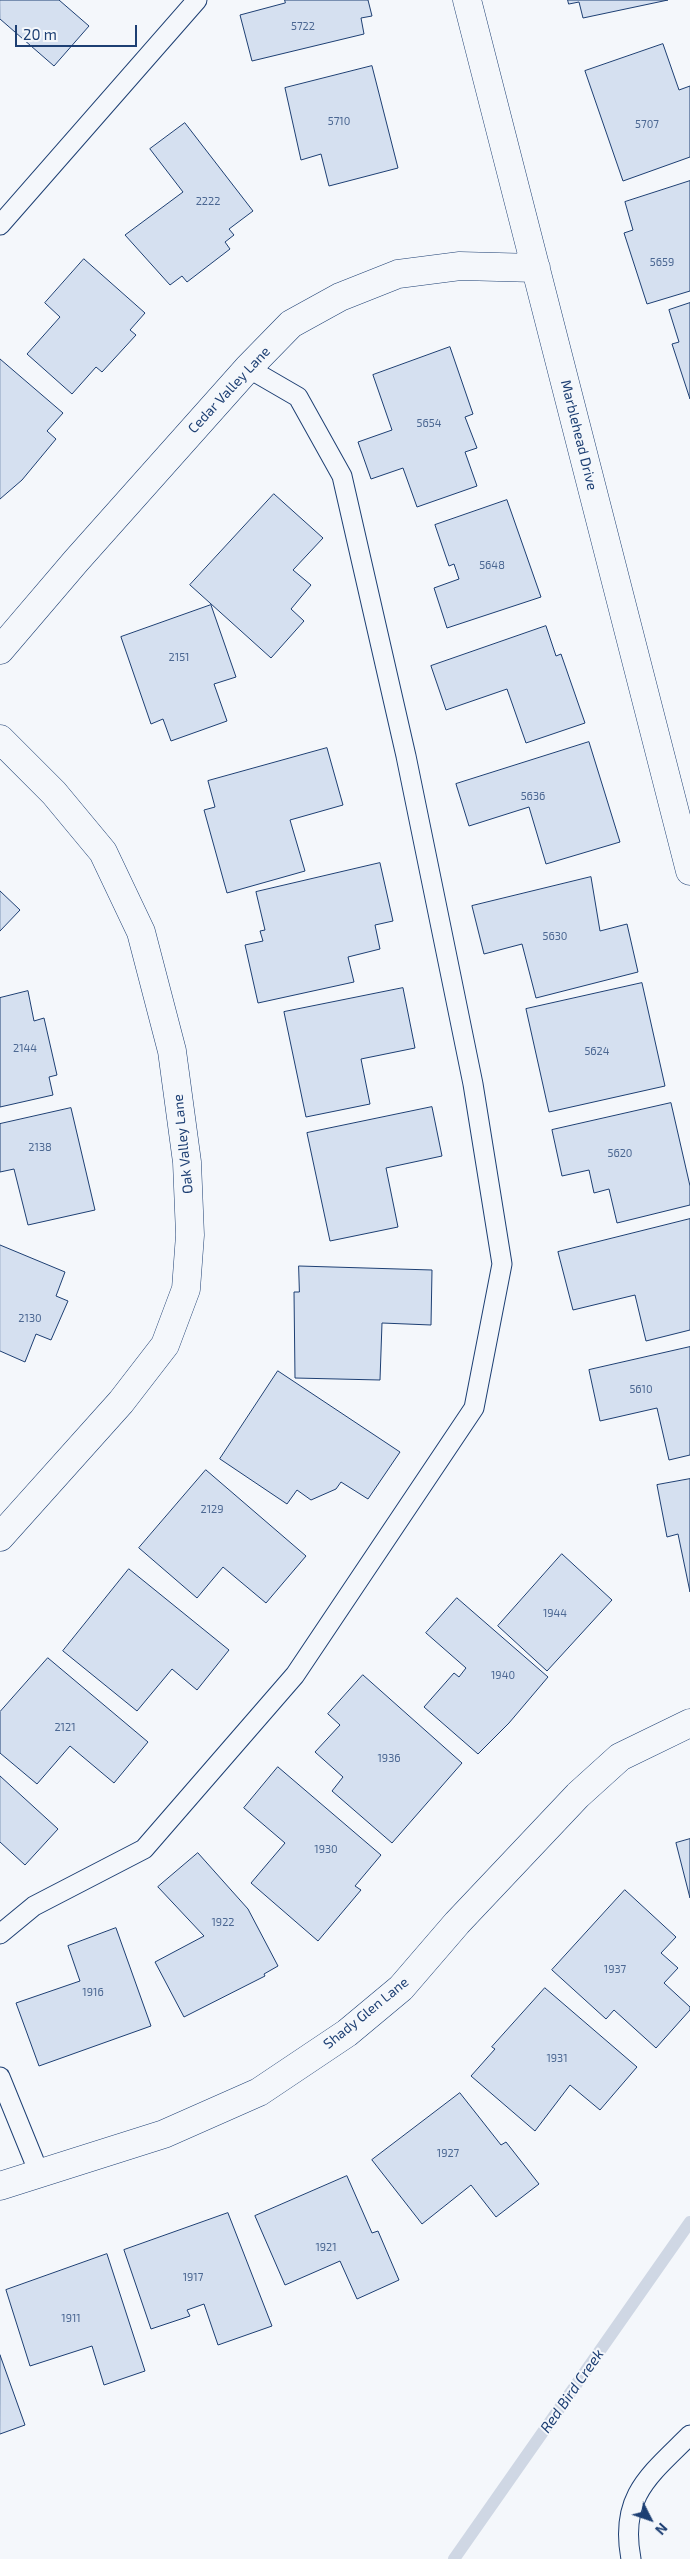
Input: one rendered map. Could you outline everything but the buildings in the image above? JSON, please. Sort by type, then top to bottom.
[{"type":"street","name":"Marblehead Drive","points":[[467,0],[690,871]]},
{"type":"street","name":"Cedar Valley Lane","points":[[0,650],[76,561],[248,368],[291,324],[340,297],[398,274],[460,266],[536,268]]},
{"type":"street","name":"Oak Valley Lane","points":[[0,739],[54,793],[103,852],[141,932],[172,1051],[187,1162],[190,1235],[186,1290],[165,1346],[121,1402],[0,1537]]},
{"type":"street","name":"Shady Glen Lane","points":[[0,2186],[164,2134],[259,2092],[347,2033],[401,1988],[457,1923],[578,1795],[620,1758],[690,1723]]},
{"type":"lane","points":[[0,225],[197,0]]},
{"type":"lane","points":[[0,1934],[34,1906],[144,1849],[295,1675],[474,1408],[502,1264],[473,1084],[406,756],[342,476],[298,397],[248,368]]},
{"type":"lane","points":[[0,2077],[39,2174]]},
{"type":"lane","points":[[631,2559],[630,2508],[647,2477],[690,2435]]},
{"type":"waterway","name":"Red Bird Creek","points":[[454,2559],[690,2222]]}]
